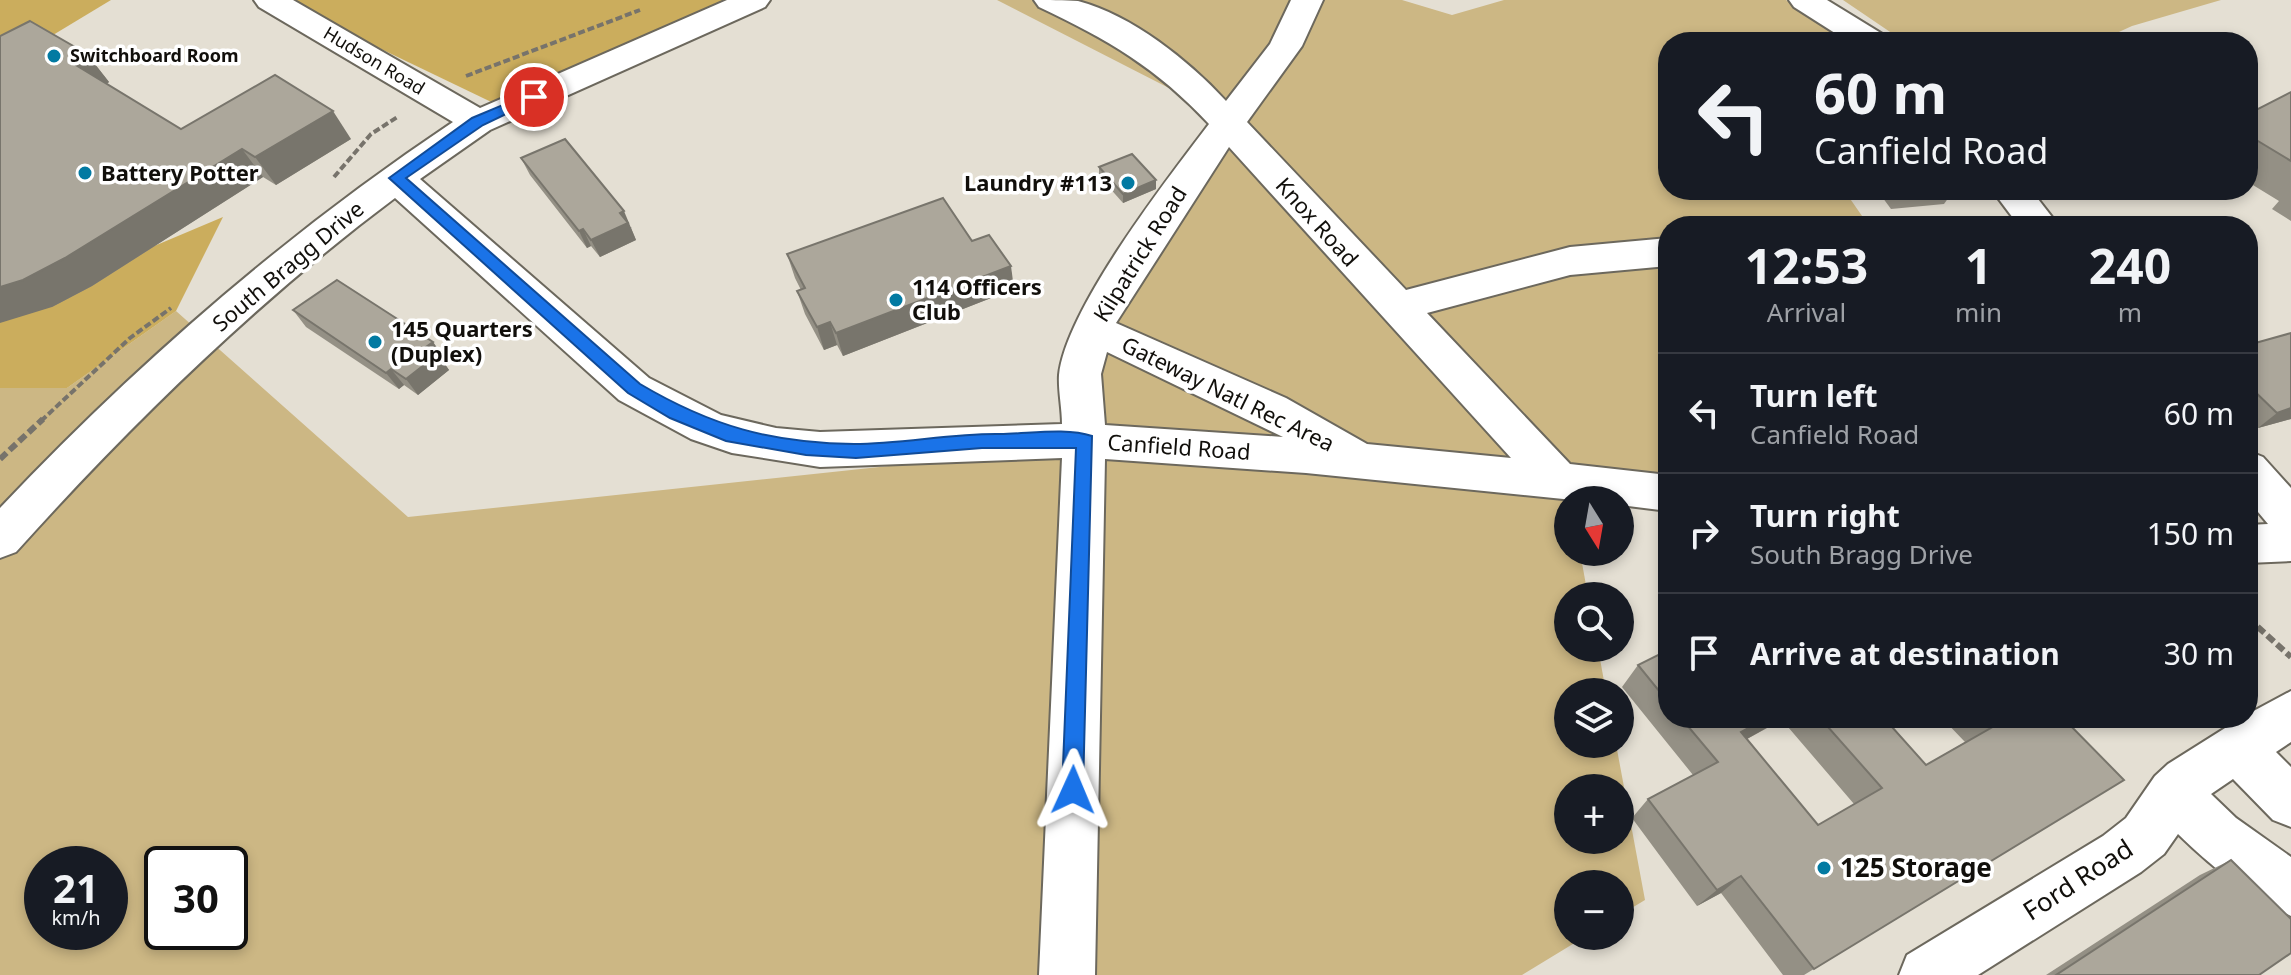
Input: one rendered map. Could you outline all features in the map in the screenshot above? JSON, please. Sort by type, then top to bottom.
[{"type":"street","name":"Hudson Road","points":[[270,0],[478,122]]},
{"type":"street","name":"South Bragg Drive","points":[[0,539],[84,449],[160,376],[316,236],[396,178],[478,122],[754,0]]},
{"type":"street","name":"Knox Road","points":[[1050,0],[1096,19],[1167,64],[1194,87],[1558,480]]},
{"type":"street","name":"Kilpatrick Road","points":[[1067,975],[1080,512],[1085,441],[1080,374],[1093,329],[1109,298],[1285,46],[1307,0]]},
{"type":"street","points":[[1805,0],[1856,32]]},
{"type":"street","name":"Canfield Road","points":[[396,178],[634,389],[676,413],[732,436],[806,448],[856,451],[982,441],[1085,441],[1362,460],[1658,492]]},
{"type":"street","points":[[1397,308],[1466,286],[1570,261],[1658,253]]},
{"type":"street","name":"Gateway Natl Rec Area","points":[[1093,329],[1271,410],[1362,460]]},
{"type":"street","points":[[2258,481],[2291,520]]},
{"type":"street","points":[[2258,544],[2291,542]]},
{"type":"street","name":"Ford Road","points":[[1927,975],[2122,854],[2145,836],[2173,793],[2186,781],[2291,714]]},
{"type":"street","points":[[2238,749],[2291,802]]},
{"type":"street","points":[[2173,793],[2217,836],[2291,889]]},
{"type":"path","points":[[339,171],[371,134],[482,67],[520,56],[653,5]]},
{"type":"path","points":[[2258,627],[2291,657]]},
{"type":"shaded area","points":[[0,0],[111,0],[0,67]]},
{"type":"shaded area","points":[[279,0],[743,0],[510,111]]},
{"type":"shaded area","points":[[997,0],[1402,0],[1452,15],[1504,0],[1786,0],[1836,32],[1658,32],[1658,200],[1851,200],[1862,216],[1658,216],[1658,494],[1634,492],[1634,486],[1554,486],[1554,566],[1583,566],[1585,582],[1554,582],[1554,662],[1601,662],[1603,678],[1554,678],[1554,758],[1619,758],[1622,774],[1554,774],[1554,854],[1634,854],[1634,841],[1645,900],[1634,907],[1634,870],[1554,870],[1554,950],[1563,950],[1522,975],[0,975],[0,388],[67,388],[176,311],[408,517],[1078,446],[1085,329],[1247,128]]},
{"type":"shaded area","points":[[1843,0],[2221,0],[2119,32],[1890,32]]},
{"type":"shaded area","points":[[223,217],[176,311],[67,388],[0,388],[0,311]]},
{"type":"building","points":[[30,21],[87,54],[71,62],[181,129],[275,75],[333,111],[255,157],[242,149],[65,258],[23,280],[0,287],[0,36]]},
{"type":"building","points":[[2291,92],[2291,161],[2258,141],[2258,109]]},
{"type":"building","points":[[565,139],[624,211],[620,213],[628,223],[591,240],[583,229],[579,231],[521,158]]},
{"type":"building","name":"Laundry #113","points":[[1132,154],[1156,180],[1123,194],[1099,167]]},
{"type":"building","name":"114 Officers Club","points":[[943,198],[972,241],[989,235],[1011,266],[836,333],[830,322],[817,327],[797,291],[805,288],[787,254]]},
{"type":"building","name":"145 Quarters (Duplex)","points":[[337,280],[433,342],[426,347],[438,354],[406,379],[391,369],[386,373],[293,310]]},
{"type":"building","points":[[2291,333],[2291,408],[2277,413],[2258,395],[2258,342]]},
{"type":"building","points":[[1658,655],[1658,690],[1638,665]]},
{"type":"building","name":"125 Storage","points":[[1689,728],[1748,728],[1741,732],[1818,825],[1882,788],[1829,728],[1893,728],[1926,765],[1991,728],[2073,728],[2124,780],[1814,969],[1741,876],[1717,890],[1648,799],[1718,762]]},
{"type":"building","points":[[2231,860],[2291,919],[2291,953],[2259,975],[2056,975]]},
{"type":"place","name":"Switchboard Room","points":[[54,56]]},
{"type":"place","name":"Battery Potter","points":[[85,173]]},
{"type":"place","name":"Laundry #113","points":[[1128,183]]},
{"type":"place","name":"114 Officers Club","points":[[896,300]]},
{"type":"place","name":"145 Quarters (Duplex)","points":[[375,342]]},
{"type":"place","name":"125 Storage","points":[[1824,868]]},
{"type":"route","points":[[534,97],[478,122],[396,178],[450,222],[634,389],[676,413],[732,436],[806,448],[856,451],[982,441],[1085,441],[1080,512],[1073,790]]}]
